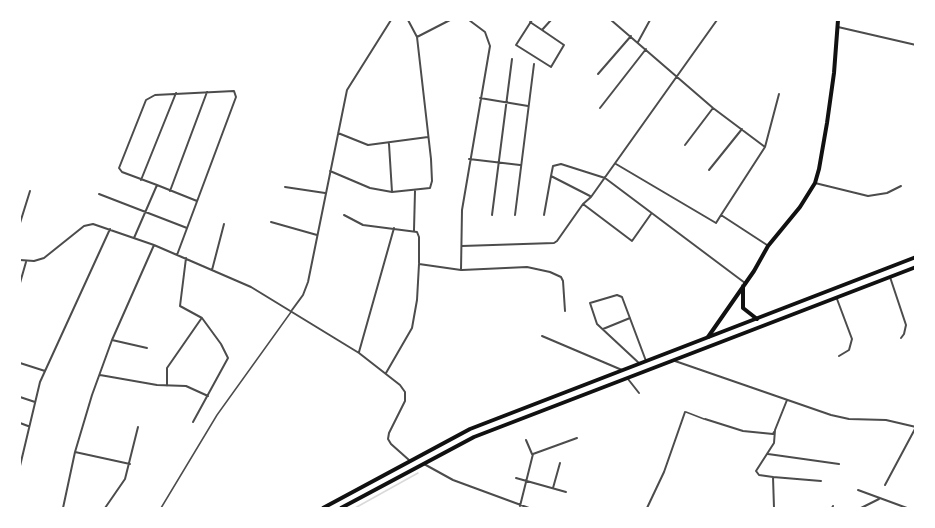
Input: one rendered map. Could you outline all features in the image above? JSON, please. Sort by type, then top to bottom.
[{"type":"main road","points":[[706,339],[768,246],[800,207],[815,183],[834,73],[838,20]]},
{"type":"main road","points":[[323,508],[470,429],[915,257]]},
{"type":"main road","points":[[341,508],[474,437],[837,299],[915,267]]},
{"type":"main road","points":[[744,284],[743,308],[757,319]]},
{"type":"main road","points":[[567,391],[571,399]]},
{"type":"street","points":[[292,310],[305,290],[351,81],[368,59],[391,20]]},
{"type":"street","points":[[330,171],[370,188],[392,192],[428,189],[432,184],[417,37],[408,20]]},
{"type":"street","points":[[417,37],[450,20]]},
{"type":"street","points":[[461,270],[462,210],[490,46],[485,32],[469,20]]},
{"type":"street","points":[[542,30],[551,20]]},
{"type":"street","points":[[611,20],[713,108],[765,147]]},
{"type":"street","points":[[638,42],[650,20]]},
{"type":"street","points":[[462,246],[554,243],[605,178],[717,20]]},
{"type":"street","points":[[531,21],[542,30],[564,45],[551,67],[516,45],[531,21]]},
{"type":"street","points":[[838,27],[915,45]]},
{"type":"street","points":[[598,74],[631,36]]},
{"type":"street","points":[[600,108],[646,49]]},
{"type":"street","points":[[492,215],[512,59]]},
{"type":"street","points":[[515,215],[534,64]]},
{"type":"street","points":[[177,255],[236,97],[233,91],[152,95],[142,106],[119,168],[122,172],[197,201]]},
{"type":"street","points":[[170,190],[207,92]]},
{"type":"street","points":[[141,180],[176,93]]},
{"type":"street","points":[[615,163],[716,223],[765,147],[779,94]]},
{"type":"street","points":[[480,98],[529,106]]},
{"type":"street","points":[[685,145],[713,108]]},
{"type":"street","points":[[709,170],[742,129]]},
{"type":"street","points":[[338,134],[364,145],[388,144],[428,137]]},
{"type":"street","points":[[388,144],[392,192]]},
{"type":"street","points":[[469,159],[521,165]]},
{"type":"street","points":[[544,215],[553,166],[558,164],[605,178],[744,284]]},
{"type":"street","points":[[551,176],[591,197]]},
{"type":"street","points":[[815,183],[868,196],[887,193],[901,186]]},
{"type":"street","points":[[134,238],[157,185]]},
{"type":"street","points":[[285,187],[325,193]]},
{"type":"street","points":[[20,223],[30,191]]},
{"type":"street","points":[[414,230],[415,191]]},
{"type":"street","points":[[99,194],[187,228]]},
{"type":"street","points":[[583,204],[632,241],[651,214]]},
{"type":"street","points":[[344,215],[363,225],[414,230],[419,235],[417,300],[412,328],[386,373]]},
{"type":"street","points":[[722,215],[768,246]]},
{"type":"street","points":[[271,222],[317,234]]},
{"type":"street","points":[[20,260],[44,258],[84,226],[93,224],[154,245],[251,287],[359,353],[404,389],[406,398],[388,439],[390,444],[409,460]]},
{"type":"street","points":[[212,270],[224,224]]},
{"type":"street","points":[[359,353],[394,228]]},
{"type":"street","points":[[20,466],[45,371],[110,229]]},
{"type":"street","points":[[63,508],[75,452],[99,375],[112,339],[154,245]]},
{"type":"street","points":[[186,258],[180,306],[202,318],[228,357],[193,423]]},
{"type":"street","points":[[20,283],[26,261]]},
{"type":"street","points":[[418,264],[461,270],[527,267],[550,272],[561,277],[563,281],[565,311]]},
{"type":"street","points":[[890,277],[906,325],[901,338]]},
{"type":"street","points":[[640,364],[597,324],[590,303],[617,295],[622,297],[646,361]]},
{"type":"street","points":[[837,299],[852,339],[849,350],[839,356]]},
{"type":"street","points":[[167,386],[167,368],[202,318]]},
{"type":"street","points":[[603,329],[630,318]]},
{"type":"street","points":[[542,336],[622,370]]},
{"type":"street","points":[[112,339],[147,348]]},
{"type":"street","points":[[675,361],[839,417],[886,420],[915,427],[885,486]]},
{"type":"street","points":[[20,363],[45,371]]},
{"type":"street","points":[[99,375],[167,386],[186,386],[208,396]]},
{"type":"street","points":[[627,378],[639,393]]},
{"type":"street","points":[[20,397],[35,402]]},
{"type":"street","points":[[787,400],[774,432],[774,443],[756,472],[773,477],[821,481]]},
{"type":"street","points":[[647,508],[664,472],[686,412]]},
{"type":"street","points":[[705,419],[743,431],[773,434],[774,432]]},
{"type":"street","points":[[20,423],[29,426]]},
{"type":"street","points":[[105,508],[117,493],[130,464],[138,427]]},
{"type":"street","points":[[533,454],[577,438]]},
{"type":"street","points":[[520,506],[533,454],[526,440]]},
{"type":"street","points":[[20,448],[24,449]]},
{"type":"street","points":[[75,452],[130,464]]},
{"type":"street","points":[[768,454],[839,464]]},
{"type":"street","points":[[553,488],[560,463]]},
{"type":"street","points":[[423,464],[453,480],[529,508]]},
{"type":"street","points":[[773,477],[774,508]]},
{"type":"street","points":[[516,478],[566,492]]},
{"type":"street","points":[[858,490],[896,507],[908,508]]},
{"type":"street","points":[[861,508],[879,498]]},
{"type":"lane","points":[[161,508],[218,415],[292,310]]},
{"type":"lane","points":[[686,412],[705,419]]},
{"type":"waterway","points":[[355,508],[418,473]]}]
